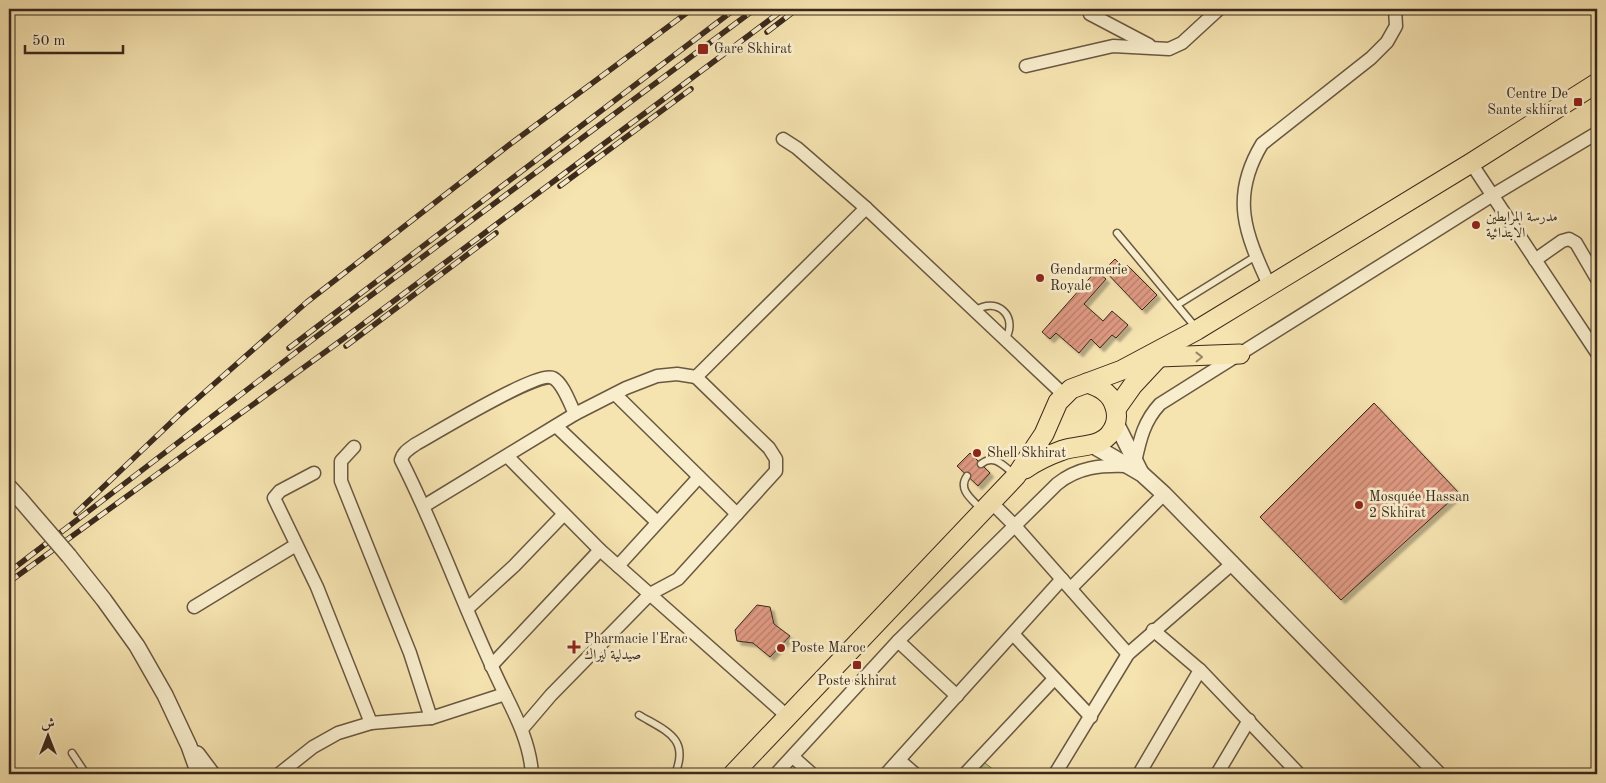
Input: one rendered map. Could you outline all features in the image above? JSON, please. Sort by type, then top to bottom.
[{"type":"main road","points":[[733,774],[1016,476],[1031,456],[1064,394],[1070,389],[1122,370],[1165,350],[1471,163],[1597,83]]},
{"type":"main road","points":[[1165,350],[1240,354]]},
{"type":"main road","points":[[1016,476],[1047,456],[1107,438],[1116,416],[1133,385],[1165,350]]},
{"type":"main road","points":[[1087,383],[1106,392],[1116,416]]},
{"type":"main road","points":[[1056,412],[1056,421],[1065,438],[1087,445]]},
{"type":"street","points":[[1090,9],[1090,14],[1155,49]]},
{"type":"street","points":[[1026,66],[1113,46],[1169,49],[1182,43],[1219,9]]},
{"type":"street","points":[[1269,285],[1246,230],[1243,200],[1247,172],[1253,158],[1262,144],[1370,58],[1387,42],[1396,26],[1395,9]]},
{"type":"street","points":[[1135,467],[1142,430],[1160,404],[1494,195],[1597,133]]},
{"type":"street","points":[[783,138],[866,208],[1064,394]]},
{"type":"street","points":[[1471,163],[1597,353]]},
{"type":"street","points":[[696,377],[866,208]]},
{"type":"street","points":[[1535,260],[1562,241],[1569,239],[1576,243],[1596,272]]},
{"type":"street","points":[[424,506],[508,457],[575,414],[657,376],[677,374],[696,377],[769,448],[776,460],[776,471],[678,579],[650,594],[552,695],[522,729]]},
{"type":"street","points":[[532,774],[530,753],[522,729],[491,666],[424,506],[401,460],[406,450],[525,383],[547,376],[559,383],[575,414]]},
{"type":"street","points":[[615,394],[737,514]]},
{"type":"street","points":[[1116,416],[1135,467]]},
{"type":"street","points":[[556,426],[657,522]]},
{"type":"street","points":[[1087,445],[1135,467],[1164,494],[1233,563],[1433,772]]},
{"type":"street","points":[[354,447],[341,460],[341,481],[410,653],[432,718]]},
{"type":"street","points":[[508,457],[600,550],[787,716]]},
{"type":"street","points":[[776,774],[898,641],[1057,484],[1071,474],[1097,467],[1135,467]]},
{"type":"street","points":[[314,473],[280,491],[274,498],[317,587],[371,724]]},
{"type":"street","points":[[618,566],[699,477]]},
{"type":"street","points":[[14,492],[104,600],[136,646],[165,695],[189,746],[199,774]]},
{"type":"street","points":[[886,774],[1013,634],[1164,494]]},
{"type":"street","points":[[987,507],[1015,526],[1128,654]]},
{"type":"street","points":[[467,609],[514,566],[564,514]]},
{"type":"street","points":[[194,607],[296,545]]},
{"type":"street","points":[[491,666],[600,550]]},
{"type":"street","points":[[1055,774],[1128,654],[1153,630],[1233,563]]},
{"type":"street","points":[[1153,630],[1200,670],[1299,774]]},
{"type":"street","points":[[1013,634],[1091,717]]},
{"type":"street","points":[[898,641],[957,696]]},
{"type":"street","points":[[1139,774],[1200,670]]},
{"type":"street","points":[[965,774],[1054,679]]},
{"type":"street","points":[[279,774],[313,747],[338,733],[371,724],[432,718],[505,694]]},
{"type":"street","points":[[1217,774],[1249,720]]},
{"type":"street","points":[[189,746],[212,774]]},
{"type":"street","points":[[793,757],[812,774]]},
{"type":"street","points":[[899,760],[915,774]]},
{"type":"lane","points":[[1117,233],[1197,330]]},
{"type":"lane","points":[[1178,305],[1256,256]]},
{"type":"lane","points":[[976,310],[983,305],[992,304],[1000,307],[1007,313],[1010,330],[1006,338]]},
{"type":"lane","points":[[981,464],[988,459],[996,460],[1016,476]]},
{"type":"lane","points":[[967,476],[963,483],[965,491],[987,507]]},
{"type":"lane","points":[[639,715],[671,735],[677,742],[681,758],[675,774]]},
{"type":"lane","points":[[72,753],[86,774]]},
{"type":"green space","points":[[985,763],[999,774],[975,774]]},
{"type":"building","points":[[1115,259],[1124,268],[1127,265],[1157,295],[1142,310],[1104,270]]},
{"type":"building","points":[[1096,271],[1106,279],[1084,304],[1103,321],[1112,311],[1128,325],[1116,338],[1112,335],[1100,348],[1091,339],[1079,353],[1056,333],[1050,339],[1042,332]]},
{"type":"building","name":"Mosquée Hassan 2 Skhirat","points":[[1374,403],[1459,493],[1341,600],[1260,517]]},
{"type":"building","points":[[970,453],[990,473],[978,486],[957,466]]},
{"type":"building","points":[[757,605],[770,607],[774,624],[790,636],[770,657],[753,643],[737,641],[735,630]]},
{"type":"railway","points":[[76,513],[180,414],[307,302],[509,145],[692,9]]},
{"type":"railway","points":[[289,348],[735,9]]},
{"type":"railway","points":[[9,572],[342,317],[755,9]]},
{"type":"railway","points":[[9,582],[343,339],[784,9]]},
{"type":"railway","points":[[767,32],[797,9]]},
{"type":"railway","points":[[560,186],[691,89]]},
{"type":"railway","points":[[346,346],[496,233]]},
{"type":"place","name":"Gare Skhirat","points":[[703,49]]},
{"type":"place","name":"Centre De Sante skhirat","points":[[1578,102]]},
{"type":"place","name":"مدرسة المرابطين الابتدائية","points":[[1476,225]]},
{"type":"place","name":"Gendarmerie Royale","points":[[1040,278]]},
{"type":"place","name":"Shell Skhirat","points":[[977,453]]},
{"type":"place","name":"Mosquée Hassan 2 Skhirat","points":[[1359,505]]},
{"type":"place","name":"Pharmacie l'Erac صيدلية ليراك","points":[[574,647]]},
{"type":"place","name":"Poste Maroc","points":[[781,648]]},
{"type":"place","name":"Poste skhirat","points":[[857,665]]}]
